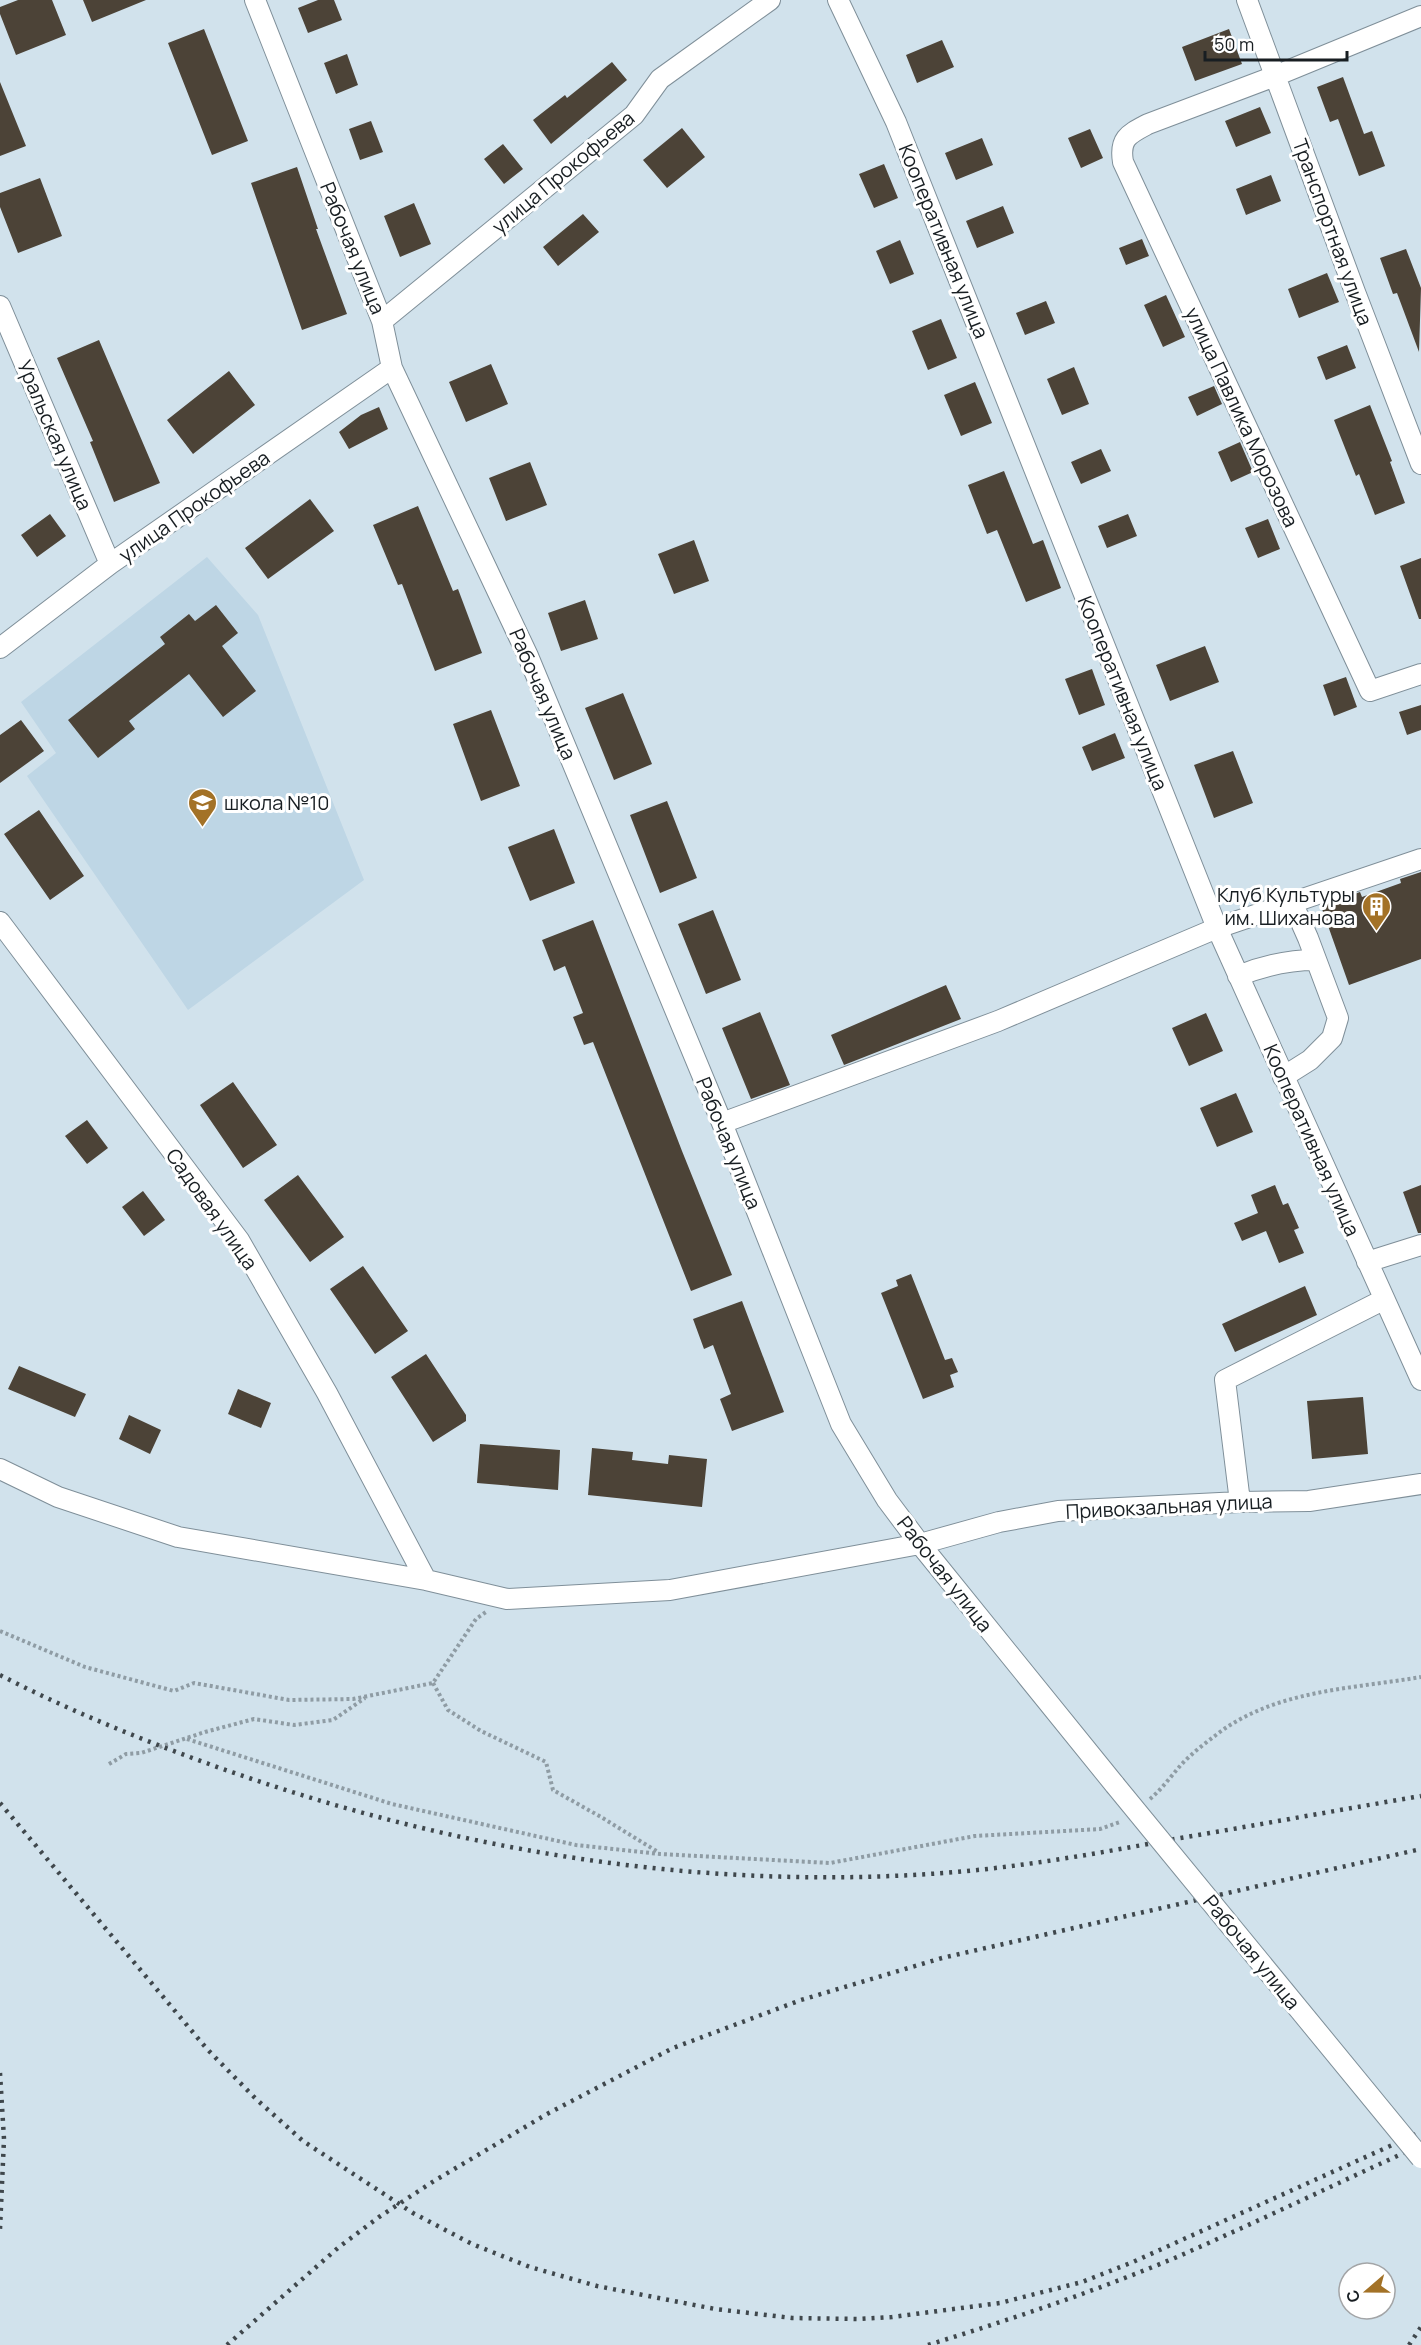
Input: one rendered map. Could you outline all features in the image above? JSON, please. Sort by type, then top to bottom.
[{"type":"street","name":"Рабочая улица","points":[[255,0],[382,321],[392,368],[528,656],[722,1123],[841,1424],[887,1500],[920,1544],[1421,2158]]},
{"type":"street","name":"улица Прокофьева","points":[[382,321],[634,115],[660,79],[770,0]]},
{"type":"street","name":"Кооперативная улица","points":[[838,0],[896,122],[1217,928],[1421,1380]]},
{"type":"street","name":"Транспортная улица","points":[[1247,0],[1421,464]]},
{"type":"street","points":[[1275,76],[1421,16]]},
{"type":"street","name":"улица Павлика Морозова","points":[[1275,76],[1130,133],[1121,150],[1122,162],[1370,691],[1421,674]]},
{"type":"street","name":"Уральская улица","points":[[0,306],[111,564]]},
{"type":"street","name":"улица Прокофьева","points":[[0,648],[111,564],[392,368]]},
{"type":"street","points":[[722,1123],[998,1021],[1217,928],[1421,859]]},
{"type":"street","points":[[1283,1077],[1310,1060],[1332,1038],[1338,1018],[1317,960],[1292,902]]},
{"type":"street","name":"Садовая улица","points":[[0,922],[239,1240],[327,1393],[426,1580]]},
{"type":"street","points":[[1238,976],[1270,964],[1295,960],[1317,960]]},
{"type":"street","points":[[1367,1262],[1421,1245]]},
{"type":"street","points":[[1240,1502],[1225,1380],[1383,1300]]},
{"type":"street","name":"Привокзальная улица","points":[[0,1469],[58,1497],[178,1538],[426,1580],[507,1599],[670,1590],[920,1544],[999,1522],[1058,1511],[1310,1501],[1421,1484]]},
{"type":"path","points":[[0,1631],[85,1667],[174,1691],[194,1683],[289,1700],[353,1699],[433,1683],[476,1619],[507,1599]]},
{"type":"path","points":[[1148,1800],[1157,1793],[1182,1763],[1216,1734],[1251,1713],[1293,1699],[1332,1690],[1421,1677]]},
{"type":"path","points":[[433,1683],[448,1710],[481,1731],[546,1762],[553,1790],[660,1854]]},
{"type":"path","points":[[109,1764],[126,1754],[141,1753],[206,1731],[254,1719],[294,1725],[333,1720],[368,1696]]},
{"type":"path","points":[[187,1738],[392,1804],[576,1845],[660,1854],[830,1863],[975,1836],[1100,1829],[1121,1821]]},
{"type":"shaded area","name":"школа №10","points":[[207,557],[258,615],[364,880],[188,1010],[27,776],[56,753],[21,702]]},
{"type":"building","points":[[18,0],[52,0],[66,35],[16,55],[0,14],[0,7]]},
{"type":"building","points":[[83,0],[146,0],[92,22]]},
{"type":"building","points":[[318,0],[334,0],[342,20],[308,33],[298,8]]},
{"type":"building","points":[[204,29],[248,141],[212,155],[168,43]]},
{"type":"building","points":[[1229,29],[1242,64],[1195,81],[1182,47]]},
{"type":"building","points":[[942,40],[954,67],[917,83],[906,55]]},
{"type":"building","points":[[347,54],[358,85],[336,94],[324,63]]},
{"type":"building","points":[[612,62],[627,80],[551,144],[533,120],[565,95],[567,98]]},
{"type":"building","points":[[1343,77],[1364,134],[1372,131],[1385,166],[1359,176],[1338,119],[1330,122],[1317,87]]},
{"type":"building","points":[[0,82],[26,146],[0,156]]},
{"type":"building","points":[[1260,107],[1271,133],[1236,147],[1225,121]]},
{"type":"building","points":[[371,121],[383,152],[360,160],[349,129]]},
{"type":"building","points":[[682,128],[705,157],[667,188],[643,160]]},
{"type":"building","points":[[1090,129],[1103,158],[1081,168],[1068,138]]},
{"type":"building","points":[[982,138],[993,165],[956,180],[945,153]]},
{"type":"building","points":[[503,144],[523,169],[504,184],[484,159]]},
{"type":"building","points":[[884,164],[898,198],[874,208],[859,174]]},
{"type":"building","points":[[297,167],[318,229],[316,229],[347,314],[302,330],[251,183]]},
{"type":"building","points":[[1271,175],[1281,201],[1246,215],[1236,189]]},
{"type":"building","points":[[40,178],[62,236],[18,253],[0,207],[0,193]]},
{"type":"building","points":[[414,203],[431,244],[400,257],[384,216]]},
{"type":"building","points":[[1003,206],[1014,233],[977,248],[966,221]]},
{"type":"building","points":[[583,214],[599,232],[558,266],[543,247]]},
{"type":"building","points":[[1142,239],[1149,256],[1126,265],[1119,248]]},
{"type":"building","points":[[900,240],[914,274],[890,284],[876,251]]},
{"type":"building","points":[[1406,249],[1421,288],[1419,352],[1397,293],[1393,294],[1380,258]]},
{"type":"building","points":[[1327,273],[1339,302],[1299,318],[1288,289]]},
{"type":"building","points":[[1166,295],[1185,337],[1163,347],[1144,305]]},
{"type":"building","points":[[1046,301],[1055,323],[1025,335],[1016,313]]},
{"type":"building","points":[[941,319],[957,358],[928,370],[912,331]]},
{"type":"building","points":[[99,340],[160,483],[114,502],[90,442],[93,441],[57,358]]},
{"type":"building","points":[[1347,345],[1356,368],[1326,380],[1317,357]]},
{"type":"building","points":[[491,364],[508,404],[466,422],[449,382]]},
{"type":"building","points":[[1074,367],[1089,404],[1062,415],[1047,379]]},
{"type":"building","points":[[229,371],[255,405],[193,454],[167,420]]},
{"type":"building","points":[[975,382],[992,423],[961,436],[944,395]]},
{"type":"building","points":[[1214,386],[1222,404],[1197,416],[1188,397]]},
{"type":"building","points":[[1370,405],[1392,461],[1390,462],[1405,503],[1375,515],[1359,474],[1356,476],[1334,420]]},
{"type":"building","points":[[379,407],[388,429],[349,449],[339,432],[361,415]]},
{"type":"building","points":[[1240,442],[1253,472],[1231,482],[1218,452]]},
{"type":"building","points":[[1101,449],[1111,471],[1081,484],[1071,462]]},
{"type":"building","points":[[530,462],[547,505],[506,521],[489,478]]},
{"type":"building","points":[[1004,471],[1033,544],[1043,540],[1061,588],[1026,602],[997,530],[987,534],[968,485]]},
{"type":"building","points":[[310,499],[334,531],[268,579],[245,548]]},
{"type":"building","points":[[418,506],[453,591],[458,589],[482,653],[435,671],[402,584],[398,585],[373,525]]},
{"type":"building","points":[[50,514],[66,536],[37,557],[21,535]]},
{"type":"building","points":[[1128,514],[1137,536],[1107,548],[1098,526]]},
{"type":"building","points":[[1268,519],[1280,549],[1258,558],[1245,528]]},
{"type":"building","points":[[694,540],[709,581],[674,594],[658,554]]},
{"type":"building","points":[[1421,558],[1421,619],[1419,619],[1400,566]]},
{"type":"building","points":[[585,600],[598,639],[561,651],[548,613]]},
{"type":"building","points":[[216,605],[238,633],[222,646],[256,691],[223,717],[189,674],[129,721],[135,729],[98,758],[68,720],[165,644],[160,637],[189,614],[195,621]]},
{"type":"building","points":[[1205,646],[1219,682],[1170,701],[1156,665]]},
{"type":"building","points":[[1092,669],[1105,705],[1079,715],[1065,679]]},
{"type":"building","points":[[1346,677],[1357,707],[1334,716],[1323,685]]},
{"type":"building","points":[[623,693],[652,764],[614,780],[585,708]]},
{"type":"building","points":[[1421,705],[1421,730],[1407,735],[1399,712]]},
{"type":"building","points":[[491,710],[520,786],[481,801],[453,724]]},
{"type":"building","points":[[21,720],[44,751],[0,783],[0,735]]},
{"type":"building","points":[[1115,733],[1125,758],[1092,771],[1082,747]]},
{"type":"building","points":[[1233,751],[1253,803],[1214,818],[1194,765]]},
{"type":"building","points":[[667,801],[697,878],[660,893],[630,815]]},
{"type":"building","points":[[39,810],[84,876],[50,900],[4,834]]},
{"type":"building","points":[[554,829],[575,883],[530,901],[508,847]]},
{"type":"building","name":"Клуб Культуры им. Шиханова","points":[[1421,872],[1421,959],[1349,985],[1321,906],[1360,892],[1362,897],[1401,883],[1400,879]]},
{"type":"building","points":[[713,910],[741,980],[706,994],[678,924]]},
{"type":"building","points":[[593,920],[732,1275],[691,1291],[593,1042],[584,1045],[573,1017],[583,1013],[565,966],[554,971],[542,940]]},
{"type":"building","points":[[946,985],[961,1019],[844,1065],[831,1035]]},
{"type":"building","points":[[760,1012],[790,1085],[751,1099],[722,1028]]},
{"type":"building","points":[[1206,1013],[1223,1051],[1189,1066],[1172,1028]]},
{"type":"building","points":[[233,1082],[277,1145],[243,1168],[200,1105]]},
{"type":"building","points":[[1236,1093],[1253,1132],[1217,1147],[1200,1108]]},
{"type":"building","points":[[87,1120],[108,1148],[87,1164],[65,1136]]},
{"type":"building","points":[[298,1175],[344,1237],[310,1262],[264,1200]]},
{"type":"building","points":[[1275,1185],[1283,1205],[1288,1203],[1299,1228],[1294,1230],[1304,1253],[1279,1263],[1266,1231],[1242,1241],[1234,1223],[1258,1213],[1251,1195]]},
{"type":"building","points":[[1421,1185],[1421,1233],[1418,1233],[1403,1192]]},
{"type":"building","points":[[143,1191],[165,1220],[144,1236],[122,1207]]},
{"type":"building","points":[[363,1266],[408,1331],[375,1354],[330,1289]]},
{"type":"building","points":[[911,1274],[945,1360],[952,1358],[958,1372],[950,1375],[954,1387],[923,1399],[881,1293],[898,1286],[896,1280]]},
{"type":"building","points":[[1305,1286],[1317,1315],[1235,1352],[1222,1324]]},
{"type":"building","points":[[742,1301],[784,1412],[732,1431],[720,1399],[731,1394],[713,1345],[704,1349],[693,1319]]},
{"type":"building","points":[[426,1354],[466,1415],[466,1421],[433,1442],[391,1377]]},
{"type":"building","points":[[19,1366],[86,1394],[75,1417],[8,1389]]},
{"type":"building","points":[[238,1389],[271,1403],[261,1428],[228,1414]]},
{"type":"building","points":[[1363,1397],[1368,1454],[1312,1459],[1307,1401]]},
{"type":"building","points":[[129,1415],[161,1430],[150,1454],[119,1439]]},
{"type":"building","points":[[480,1444],[560,1450],[558,1490],[477,1483]]},
{"type":"building","points":[[592,1448],[633,1452],[632,1460],[668,1464],[669,1455],[707,1459],[702,1507],[588,1495]]},
{"type":"railway","points":[[0,1675],[129,1734],[296,1793],[384,1818],[473,1839],[563,1856],[654,1868],[745,1875],[837,1877],[960,1872],[1083,1855],[1421,1796]]},
{"type":"railway","points":[[0,1803],[207,2049],[256,2099],[303,2141],[413,2213],[472,2244],[530,2267],[597,2286],[715,2309],[792,2318],[892,2317],[1000,2303],[1082,2282],[1133,2262],[1421,2132]]},
{"type":"railway","points":[[227,2345],[339,2247],[379,2217],[434,2181],[547,2114],[673,2048],[801,2000],[942,1958],[1421,1849]]},
{"type":"railway","points":[[0,2073],[4,2139],[0,2229]]},
{"type":"railway","points":[[928,2345],[1054,2304],[1177,2257],[1421,2145]]},
{"type":"railway","points":[[1409,2345],[1421,2327]]},
{"type":"place","name":"школа №10","points":[[203,828]]},
{"type":"place","name":"Клуб Культуры им. Шиханова","points":[[1376,932]]}]
